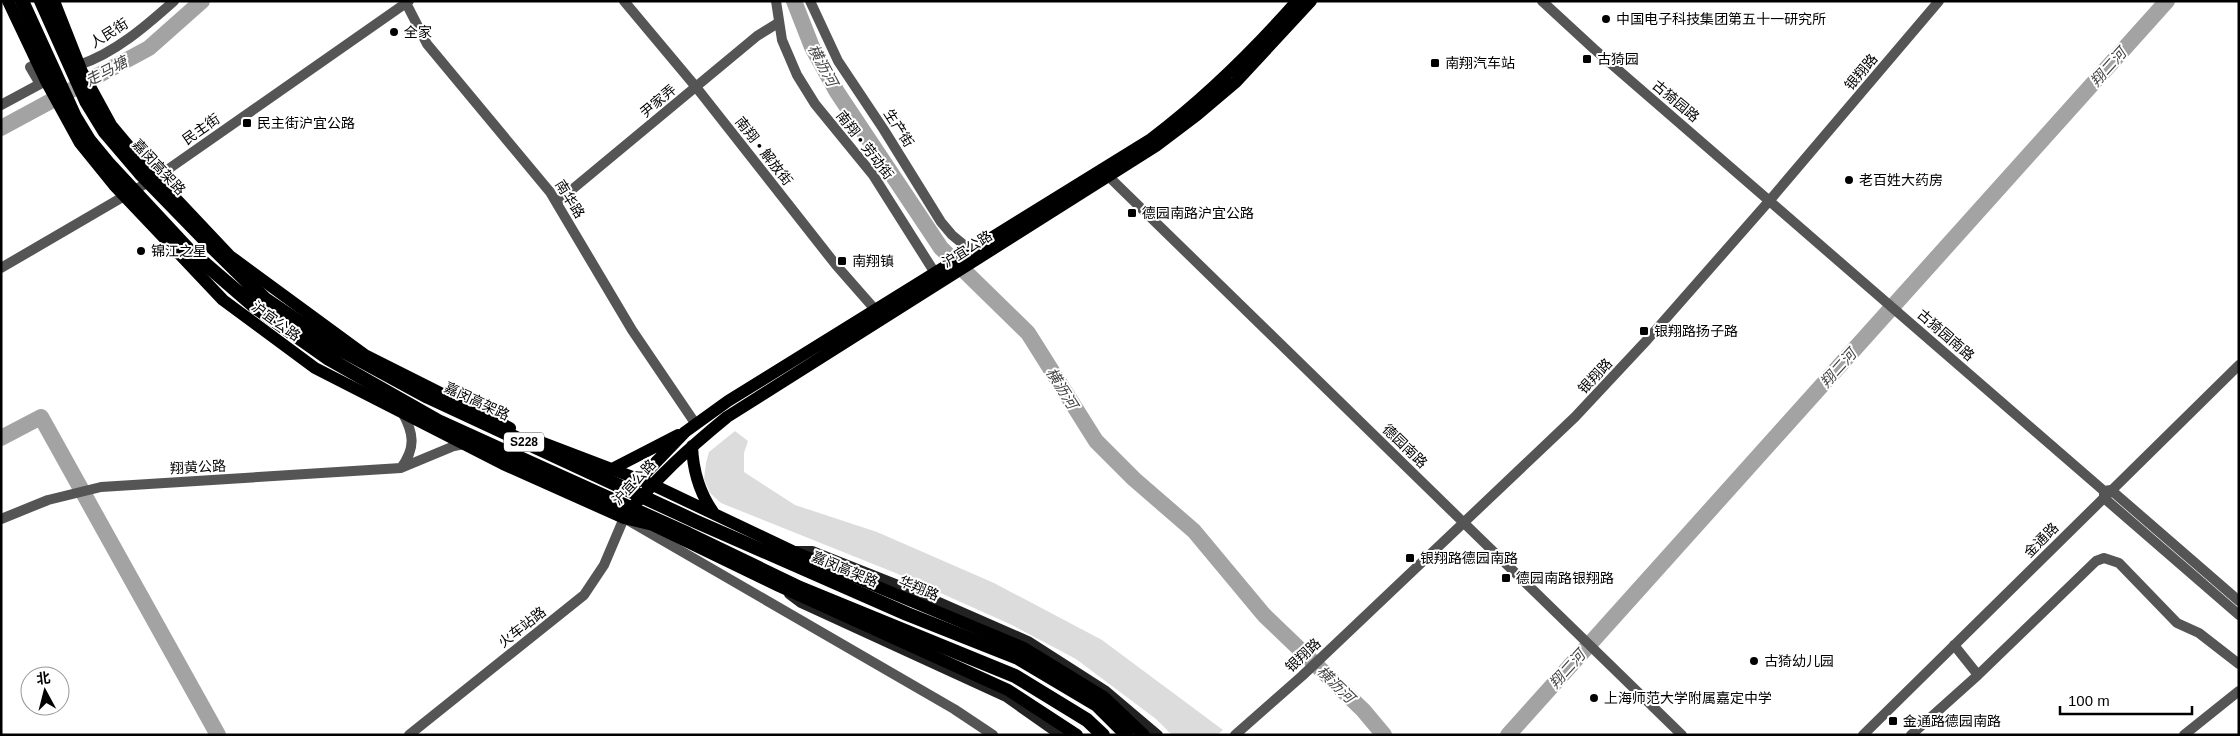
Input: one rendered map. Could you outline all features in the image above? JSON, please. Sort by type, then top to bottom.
[{"type":"highway","name":"S228","points":[[22,1],[47,61],[75,117],[89,140],[108,163],[193,253],[254,307],[329,359],[440,422],[688,534],[800,588],[1015,676],[1087,720],[1103,735]]},
{"type":"highway","name":"嘉闵高架路","points":[[42,1],[86,101],[105,132],[128,159],[213,248],[265,299],[336,347],[428,397],[705,526],[907,614],[1018,658],[1097,705],[1127,735]]},
{"type":"main road","name":"沪宜公路","points":[[8,1],[37,64],[44,86],[60,106],[80,143],[125,197],[223,300],[315,368],[503,464],[624,518],[645,482],[685,432],[695,423],[728,401],[879,314]]},
{"type":"main road","name":"沪宜公路","points":[[54,1],[81,68],[111,125],[172,196],[230,256],[365,355],[531,439],[645,482]]},
{"type":"main road","name":"沪宜公路","points":[[1105,174],[1192,108],[1241,62],[1297,1]]},
{"type":"main road","name":"沪宜公路","points":[[645,482],[727,417],[879,314],[943,272],[971,257],[1105,174],[1156,146],[1223,93],[1271,46],[1310,1]]},
{"type":"main road","points":[[612,469],[685,432]]},
{"type":"main road","points":[[692,446],[696,478],[702,497],[715,514]]},
{"type":"main road","points":[[606,510],[645,482]]},
{"type":"main road","name":"华翔路","points":[[645,482],[792,551],[1024,648],[1104,697],[1144,735]]},
{"type":"main road","points":[[624,518],[653,526],[779,586],[1008,690],[1077,735]]},
{"type":"main road","points":[[792,551],[812,551],[924,595],[1028,641],[1106,691],[1158,735]]},
{"type":"main road","points":[[779,586],[801,603],[1006,697],[1060,735]]},
{"type":"street","name":"人民街","points":[[81,68],[133,35],[174,1]]},
{"type":"street","name":"南翔 • 解放街","points":[[624,1],[696,87],[836,265],[879,314]]},
{"type":"street","name":"南翔 • 劳动街","points":[[776,1],[778,22],[785,50],[805,89],[827,119],[864,162],[943,272]]},
{"type":"street","name":"生产街","points":[[810,1],[838,61],[884,130],[941,222],[971,257]]},
{"type":"street","name":"古猗园路","points":[[1542,1],[1594,49],[1770,200]]},
{"type":"street","name":"银翔路","points":[[1235,735],[1302,676],[1575,417],[1647,340],[1770,200],[1939,1]]},
{"type":"street","name":"民主街","points":[[1,268],[157,177],[407,2]]},
{"type":"street","name":"南华路","points":[[407,2],[428,44],[537,174],[557,202],[627,322],[695,423]]},
{"type":"street","name":"尹家弄","points":[[557,202],[757,36],[778,22]]},
{"type":"street","points":[[1,105],[44,86]]},
{"type":"street","name":"德园南路","points":[[1105,174],[1682,735]]},
{"type":"street","name":"古猗园南路","points":[[1770,200],[2106,493],[2239,615]]},
{"type":"street","name":"金通路","points":[[1863,735],[2106,493],[2239,365]]},
{"type":"street","points":[[401,468],[410,456],[411,446],[410,427],[402,412]]},
{"type":"street","name":"翔黄公路","points":[[1,519],[71,493],[85,490],[117,485],[401,468],[444,450],[464,444]]},
{"type":"street","name":"古猗园南路","points":[[2106,493],[2239,601]]},
{"type":"street","points":[[624,518],[954,709],[993,735]]},
{"type":"street","name":"火车站路","points":[[409,735],[584,595],[604,565],[624,518]]},
{"type":"street","points":[[1911,735],[1978,675],[2096,560],[2104,558],[2119,563],[2177,623],[2199,633],[2239,664]]},
{"type":"street","points":[[1954,645],[1978,675]]},
{"type":"street","points":[[2184,735],[2239,691]]},
{"type":"shaded area","points":[[735,431],[748,441],[744,453],[744,472],[795,505],[877,532],[994,583],[1102,640],[1223,730],[1217,735],[1172,735],[1156,719],[1076,659],[1012,625],[898,574],[721,503],[710,493],[704,479],[706,463],[709,452]]},
{"type":"waterway","name":"走马塘","points":[[1,128],[149,48],[202,1]]},
{"type":"waterway","name":"横沥河","points":[[794,1],[812,47],[837,92],[941,248],[1028,333],[1096,441],[1134,479],[1194,531],[1264,615],[1363,710],[1384,735]]},
{"type":"waterway","name":"翔二河","points":[[1508,735],[2167,1]]},
{"type":"waterway","points":[[1,438],[41,417],[218,735]]},
{"type":"place","name":"中国电子科技集团第五十一研究所","points":[[1606,19]]},
{"type":"place","name":"全家","points":[[394,32]]},
{"type":"place","name":"古猗园","points":[[1587,59]]},
{"type":"place","name":"南翔汽车站","points":[[1435,63]]},
{"type":"place","name":"民主街沪宜公路","points":[[247,123]]},
{"type":"place","name":"老百姓大药房","points":[[1849,180]]},
{"type":"place","name":"德园南路沪宜公路","points":[[1132,213]]},
{"type":"place","name":"锦江之星","points":[[141,251]]},
{"type":"place","name":"南翔镇","points":[[842,261]]},
{"type":"place","name":"银翔路扬子路","points":[[1644,331]]},
{"type":"place","name":"银翔路德园南路","points":[[1410,558]]},
{"type":"place","name":"德园南路银翔路","points":[[1506,578]]},
{"type":"place","name":"古猗幼儿园","points":[[1754,661]]},
{"type":"place","name":"上海师范大学附属嘉定中学","points":[[1594,698]]},
{"type":"place","name":"金通路德园南路","points":[[1893,721]]}]
